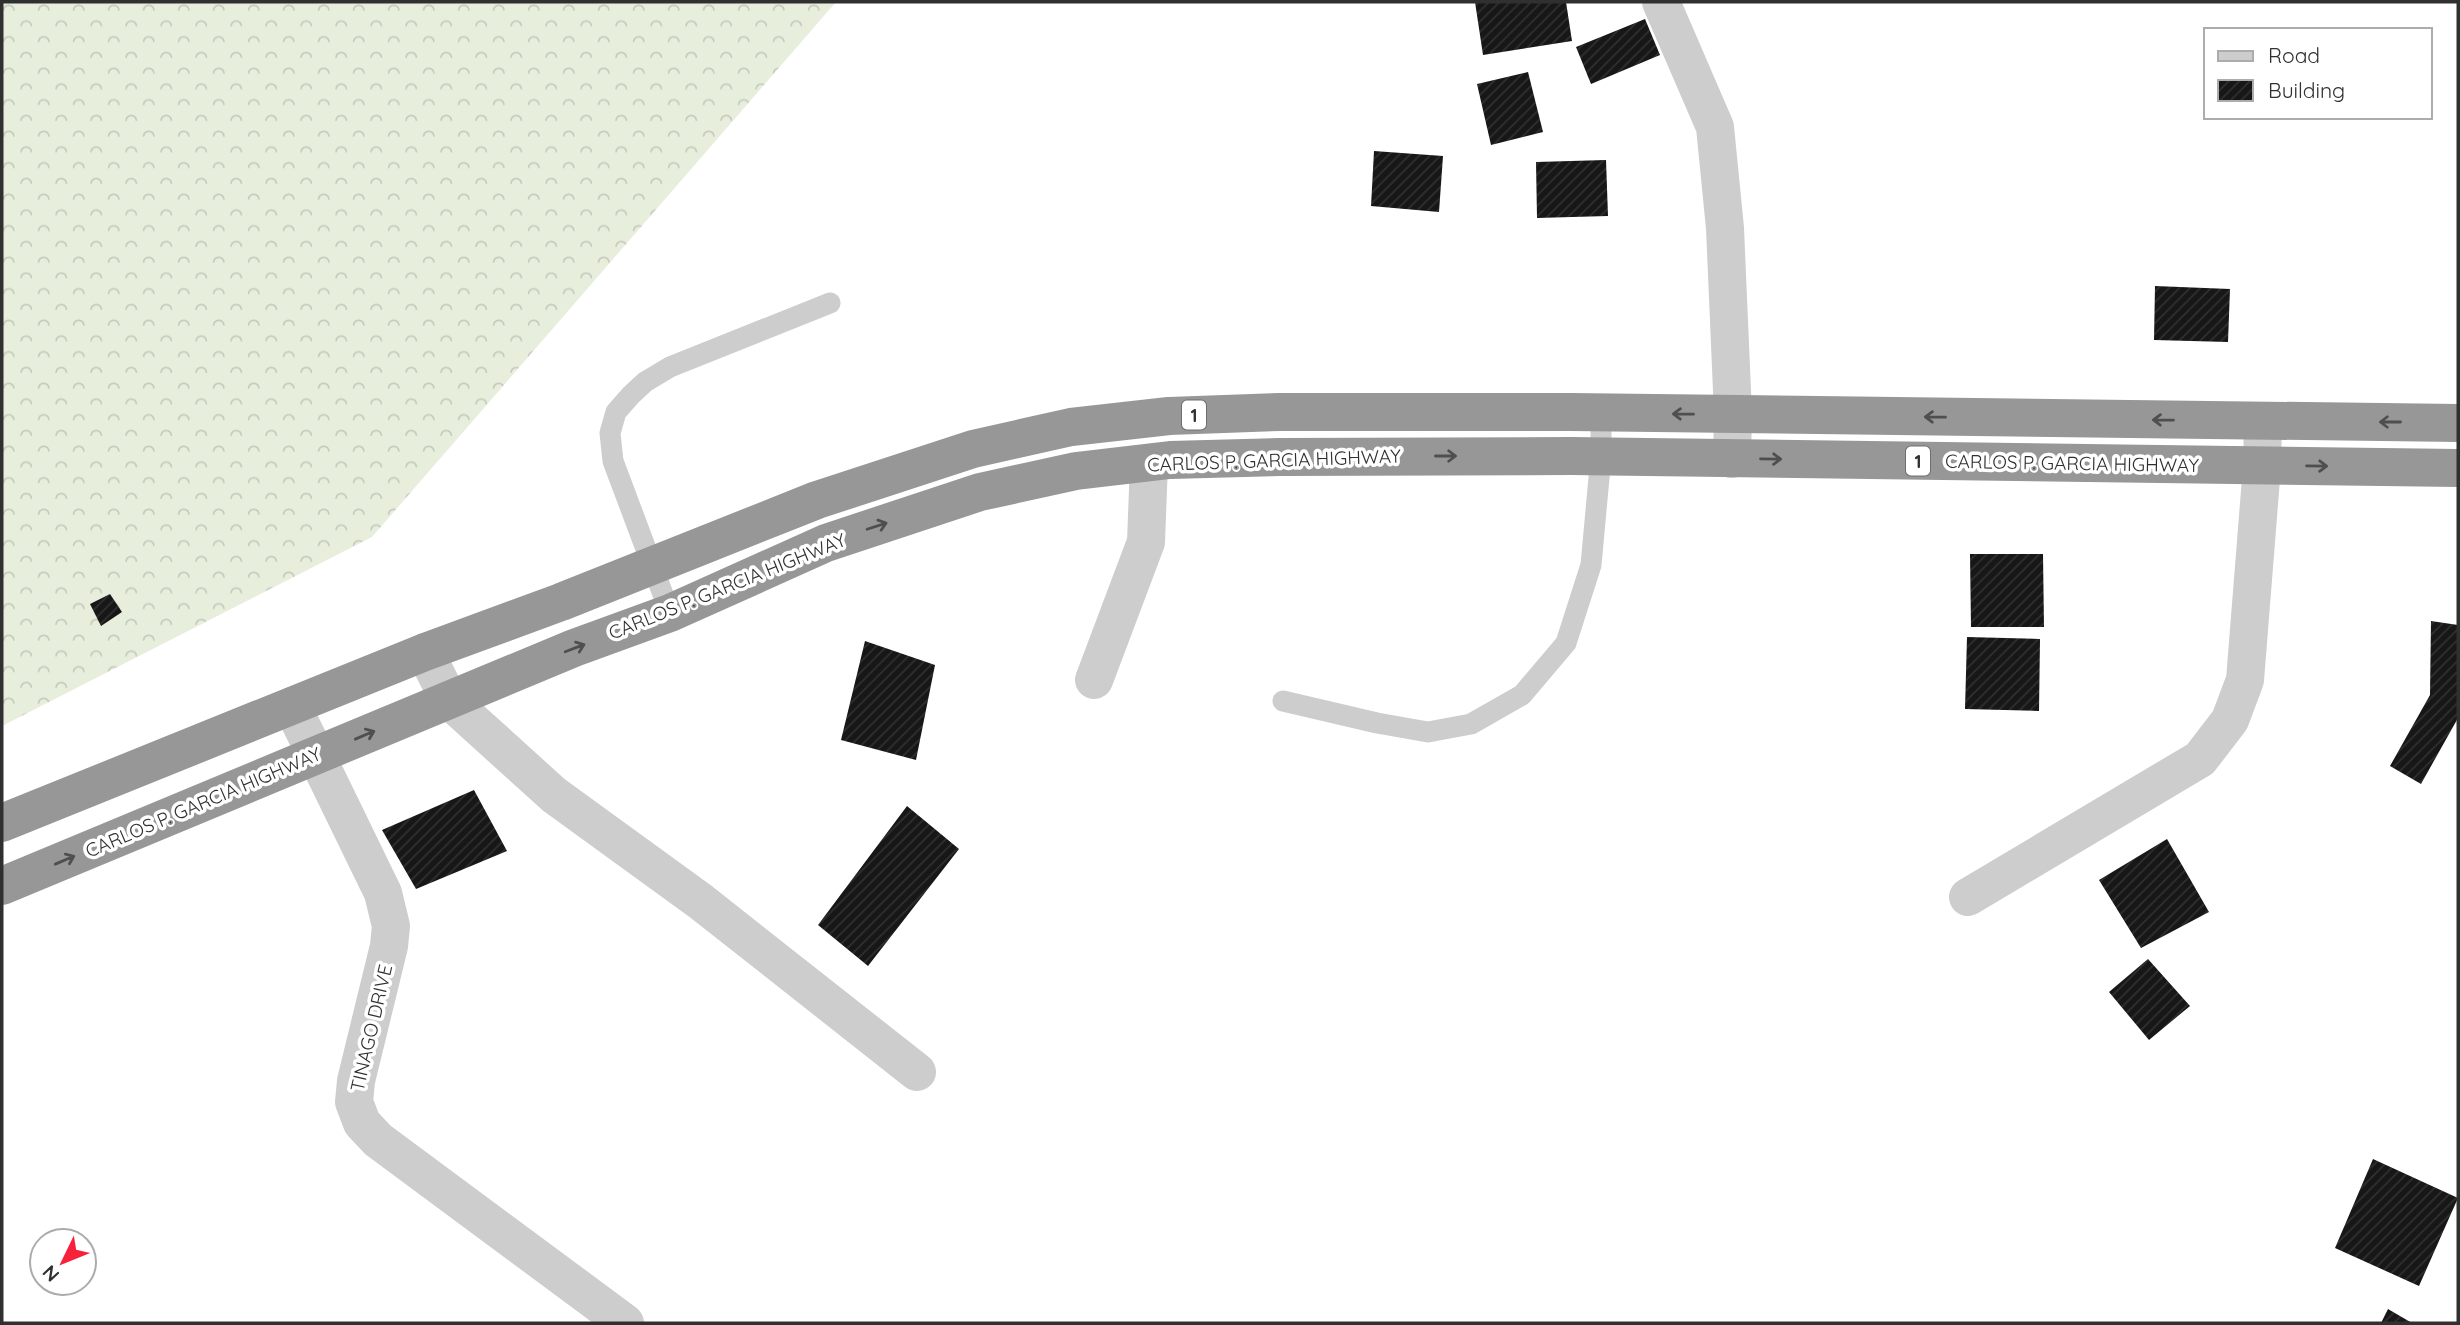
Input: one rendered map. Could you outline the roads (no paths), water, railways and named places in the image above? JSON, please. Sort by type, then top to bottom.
[{"type":"highway","name":"1","points":[[2,823],[425,652],[817,500],[973,449],[1071,427],[1169,416],[1280,412],[1733,414],[2458,423]]},
{"type":"highway","name":"CARLOS P. GARCIA HIGHWAY","points":[[2,886],[574,648],[670,613],[826,543],[980,492],[1076,471],[1149,463],[1280,457],[1601,456],[2458,468]]},
{"type":"street","points":[[1661,2],[1715,127],[1725,228],[1733,414],[1732,459]]},
{"type":"street","points":[[1968,897],[2200,759],[2230,720],[2245,680],[2263,422]]},
{"type":"street","points":[[1094,680],[1146,542],[1149,463]]},
{"type":"street","points":[[425,652],[449,700],[554,795],[700,901],[918,1072]]},
{"type":"street","name":"TINAGO DRIVE","points":[[292,706],[383,893],[391,926],[381,983],[356,1081],[354,1102],[362,1123],[378,1140],[625,1323]]},
{"type":"lane","points":[[670,613],[613,461],[610,433],[616,412],[638,388],[670,367],[830,303]]},
{"type":"lane","points":[[1283,701],[1428,732],[1471,724],[1522,695],[1566,643],[1591,565],[1601,456],[1601,413]]}]
